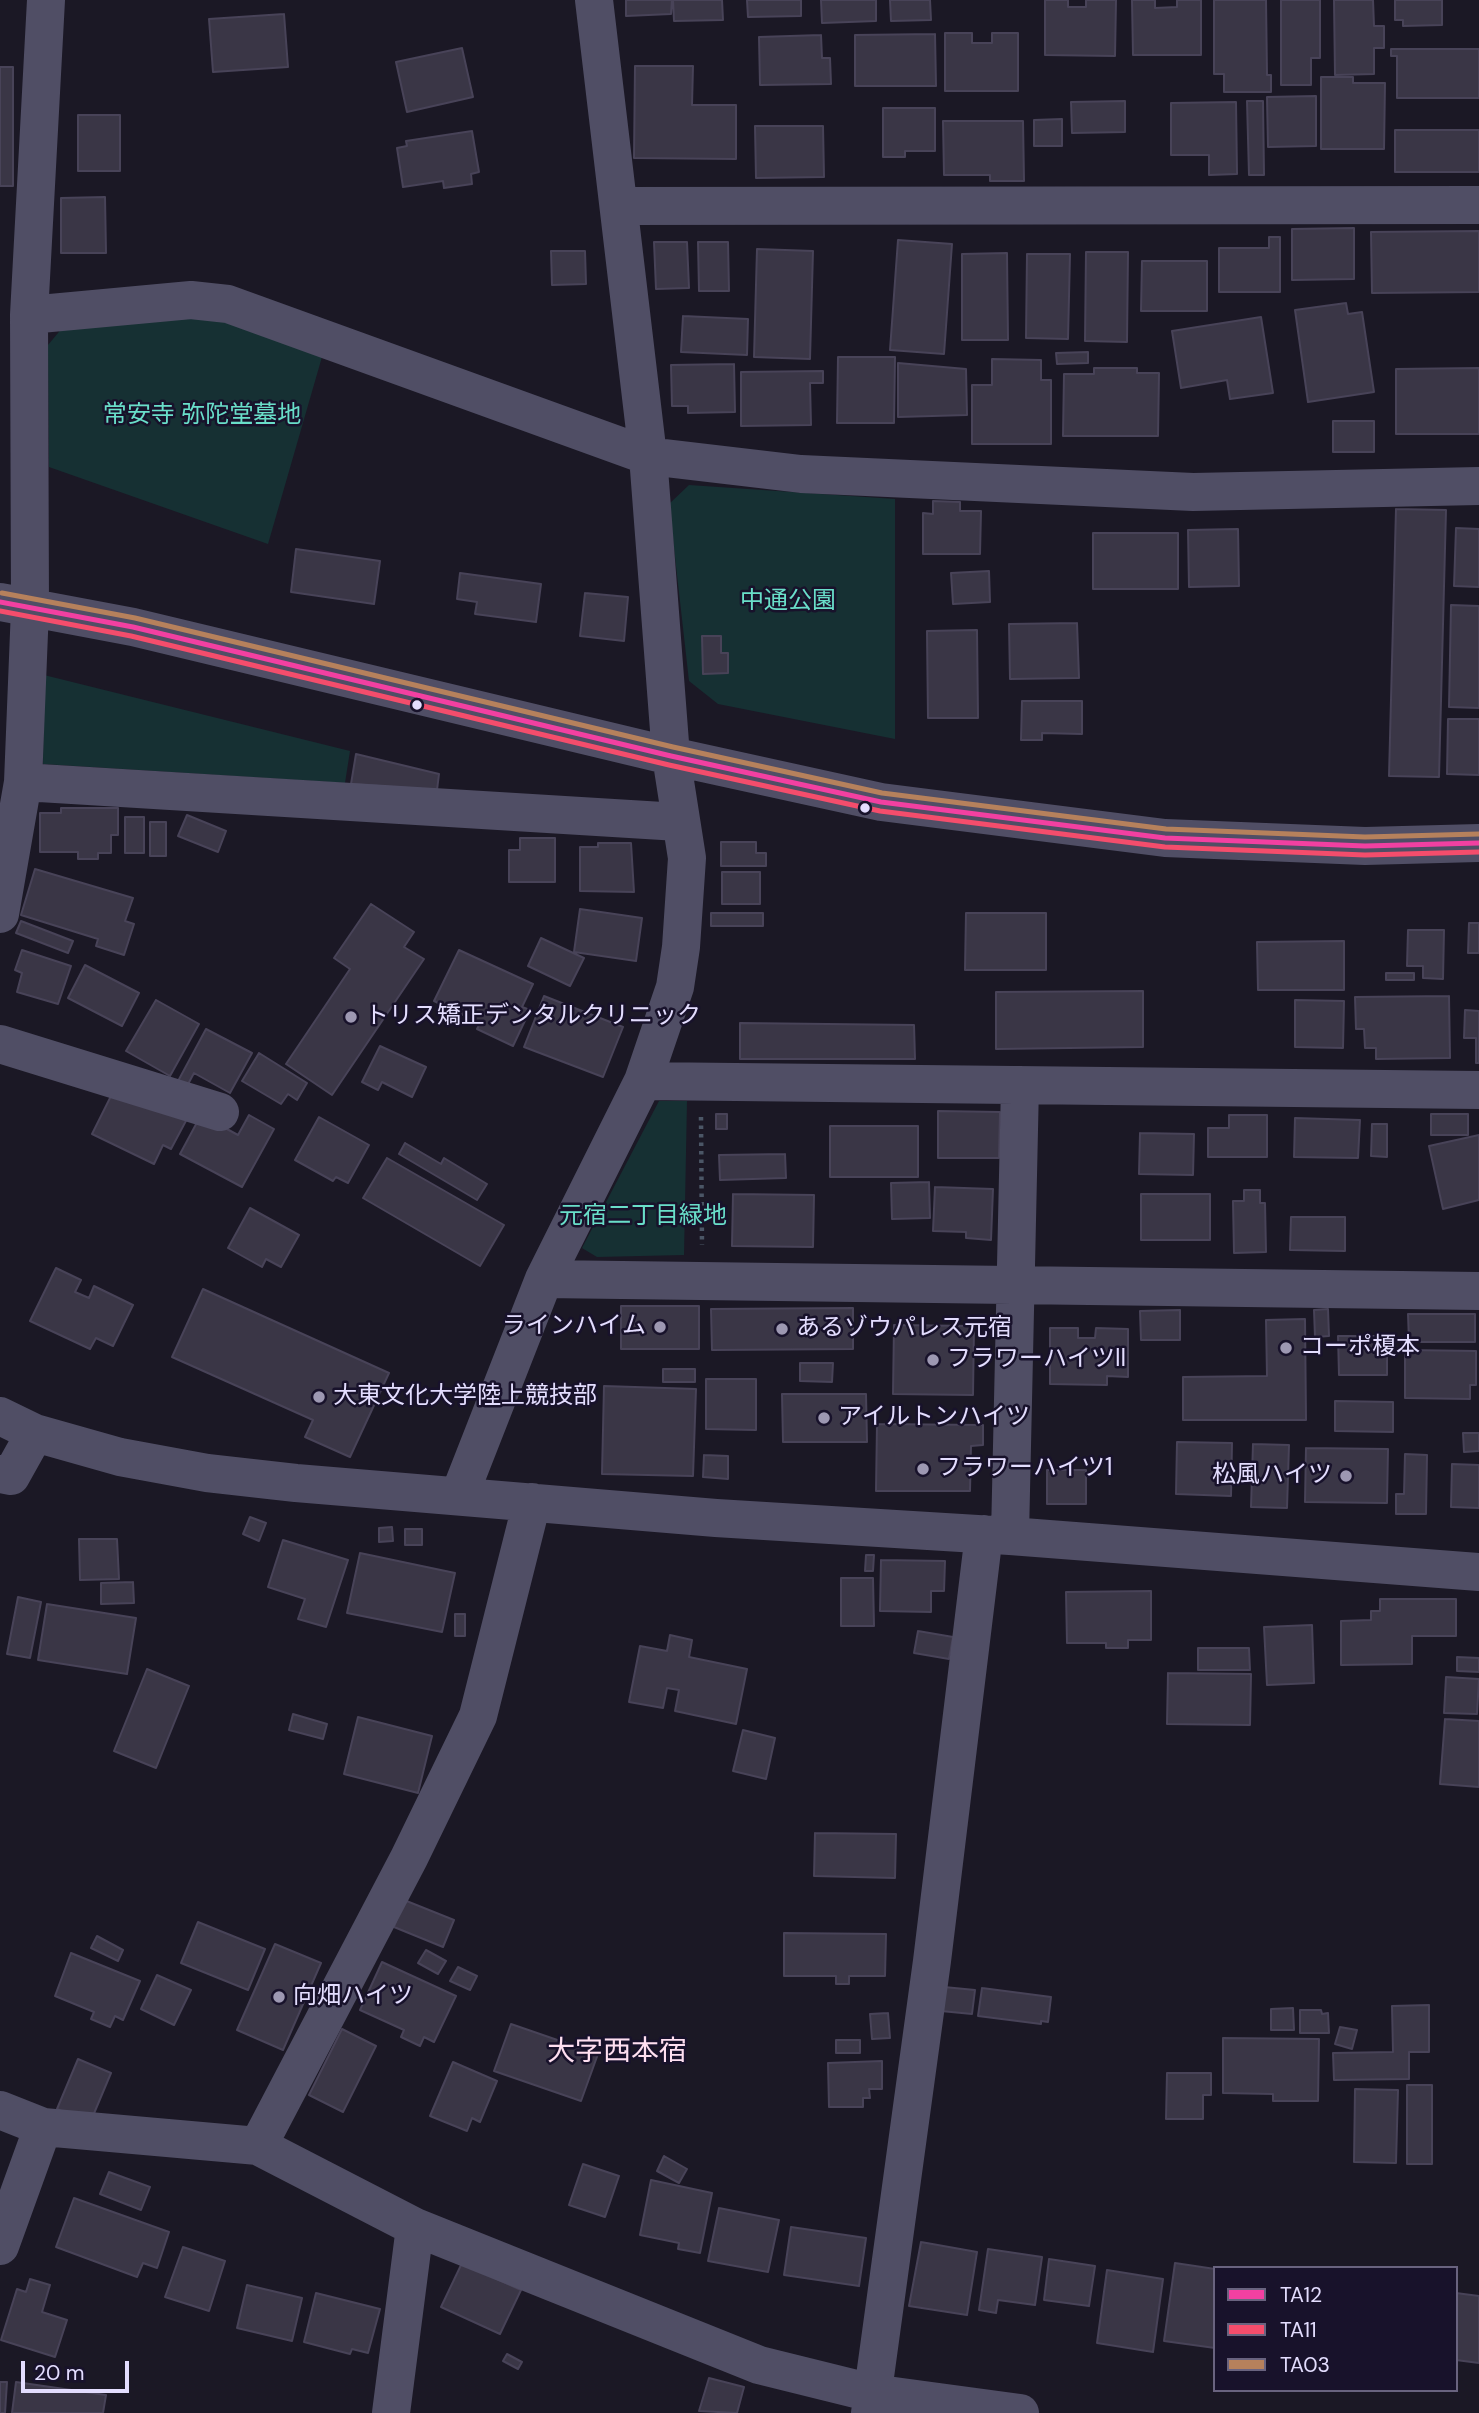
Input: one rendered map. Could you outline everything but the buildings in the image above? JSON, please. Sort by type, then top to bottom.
[{"type":"street","points":[[0,914],[23,782],[15,605],[46,0]]},
{"type":"street","points":[[458,1496],[544,1279],[643,1081],[675,987],[687,858],[679,822],[671,756],[648,456],[594,0]]},
{"type":"street","points":[[620,206],[1479,205]]},
{"type":"street","points":[[29,315],[191,300],[228,304],[648,456],[801,474],[1193,492],[1479,485]]},
{"type":"street","points":[[15,605],[133,627],[671,756],[881,802],[1165,838],[1365,846],[1479,842]]},
{"type":"street","points":[[23,782],[679,822]]},
{"type":"street","points":[[0,1044],[220,1112]]},
{"type":"street","points":[[643,1081],[1479,1090]]},
{"type":"street","points":[[871,2403],[932,1961],[997,1535],[1017,1285],[1020,1085]]},
{"type":"street","points":[[544,1279],[1479,1291]]},
{"type":"street","points":[[0,1416],[35,1433],[120,1457],[207,1473],[716,1518],[997,1535],[1479,1572]]},
{"type":"street","points":[[4,1483],[35,1433]]},
{"type":"street","points":[[258,2146],[409,1858],[478,1716],[532,1502]]},
{"type":"street","points":[[0,2110],[43,2127],[258,2146],[415,2227],[759,2365],[871,2403],[1020,2413]]},
{"type":"street","points":[[0,2246],[43,2127]]},
{"type":"street","points":[[391,2413],[415,2227]]},
{"type":"path","points":[[701,1081],[703,1281]]},
{"type":"green space","name":"常安寺 弥陀堂墓地","points":[[214,316],[324,350],[268,544],[49,467],[48,345],[63,327]]},
{"type":"green space","name":"中通公園","points":[[689,485],[895,499],[895,739],[718,704],[689,681],[669,504]]},
{"type":"green space","points":[[44,675],[350,751],[345,783],[43,764]]},
{"type":"green space","name":"元宿二丁目緑地","points":[[659,1101],[687,1101],[684,1255],[597,1257],[582,1248]]},
{"type":"transit line","name":"TA03","points":[[2,593],[135,618],[673,747],[882,793],[1166,829],[1365,837],[1479,834]]},
{"type":"transit line","name":"TA12","points":[[0,602],[133,627],[671,756],[881,802],[1165,838],[1365,846],[1479,843]]},
{"type":"transit line","name":"TA11","points":[[0,611],[131,636],[669,765],[880,811],[1165,847],[1365,855],[1479,852]]},
{"type":"place","name":"トリス矯正デンタルクリニック","points":[[351,1017]]},
{"type":"place","name":"ラインハイム","points":[[660,1327]]},
{"type":"place","name":"あるゾウパレス元宿","points":[[782,1329]]},
{"type":"place","name":"コーポ榎本","points":[[1286,1348]]},
{"type":"place","name":"フラワーハイツII","points":[[933,1360]]},
{"type":"place","name":"大東文化大学陸上競技部","points":[[319,1397]]},
{"type":"place","name":"アイルトンハイツ","points":[[824,1418]]},
{"type":"place","name":"フラワーハイツ1","points":[[923,1469]]},
{"type":"place","name":"松風ハイツ","points":[[1346,1476]]},
{"type":"place","name":"向畑ハイツ","points":[[279,1997]]},
{"type":"district","name":"大字西本宿","points":[[617,2053]]}]
